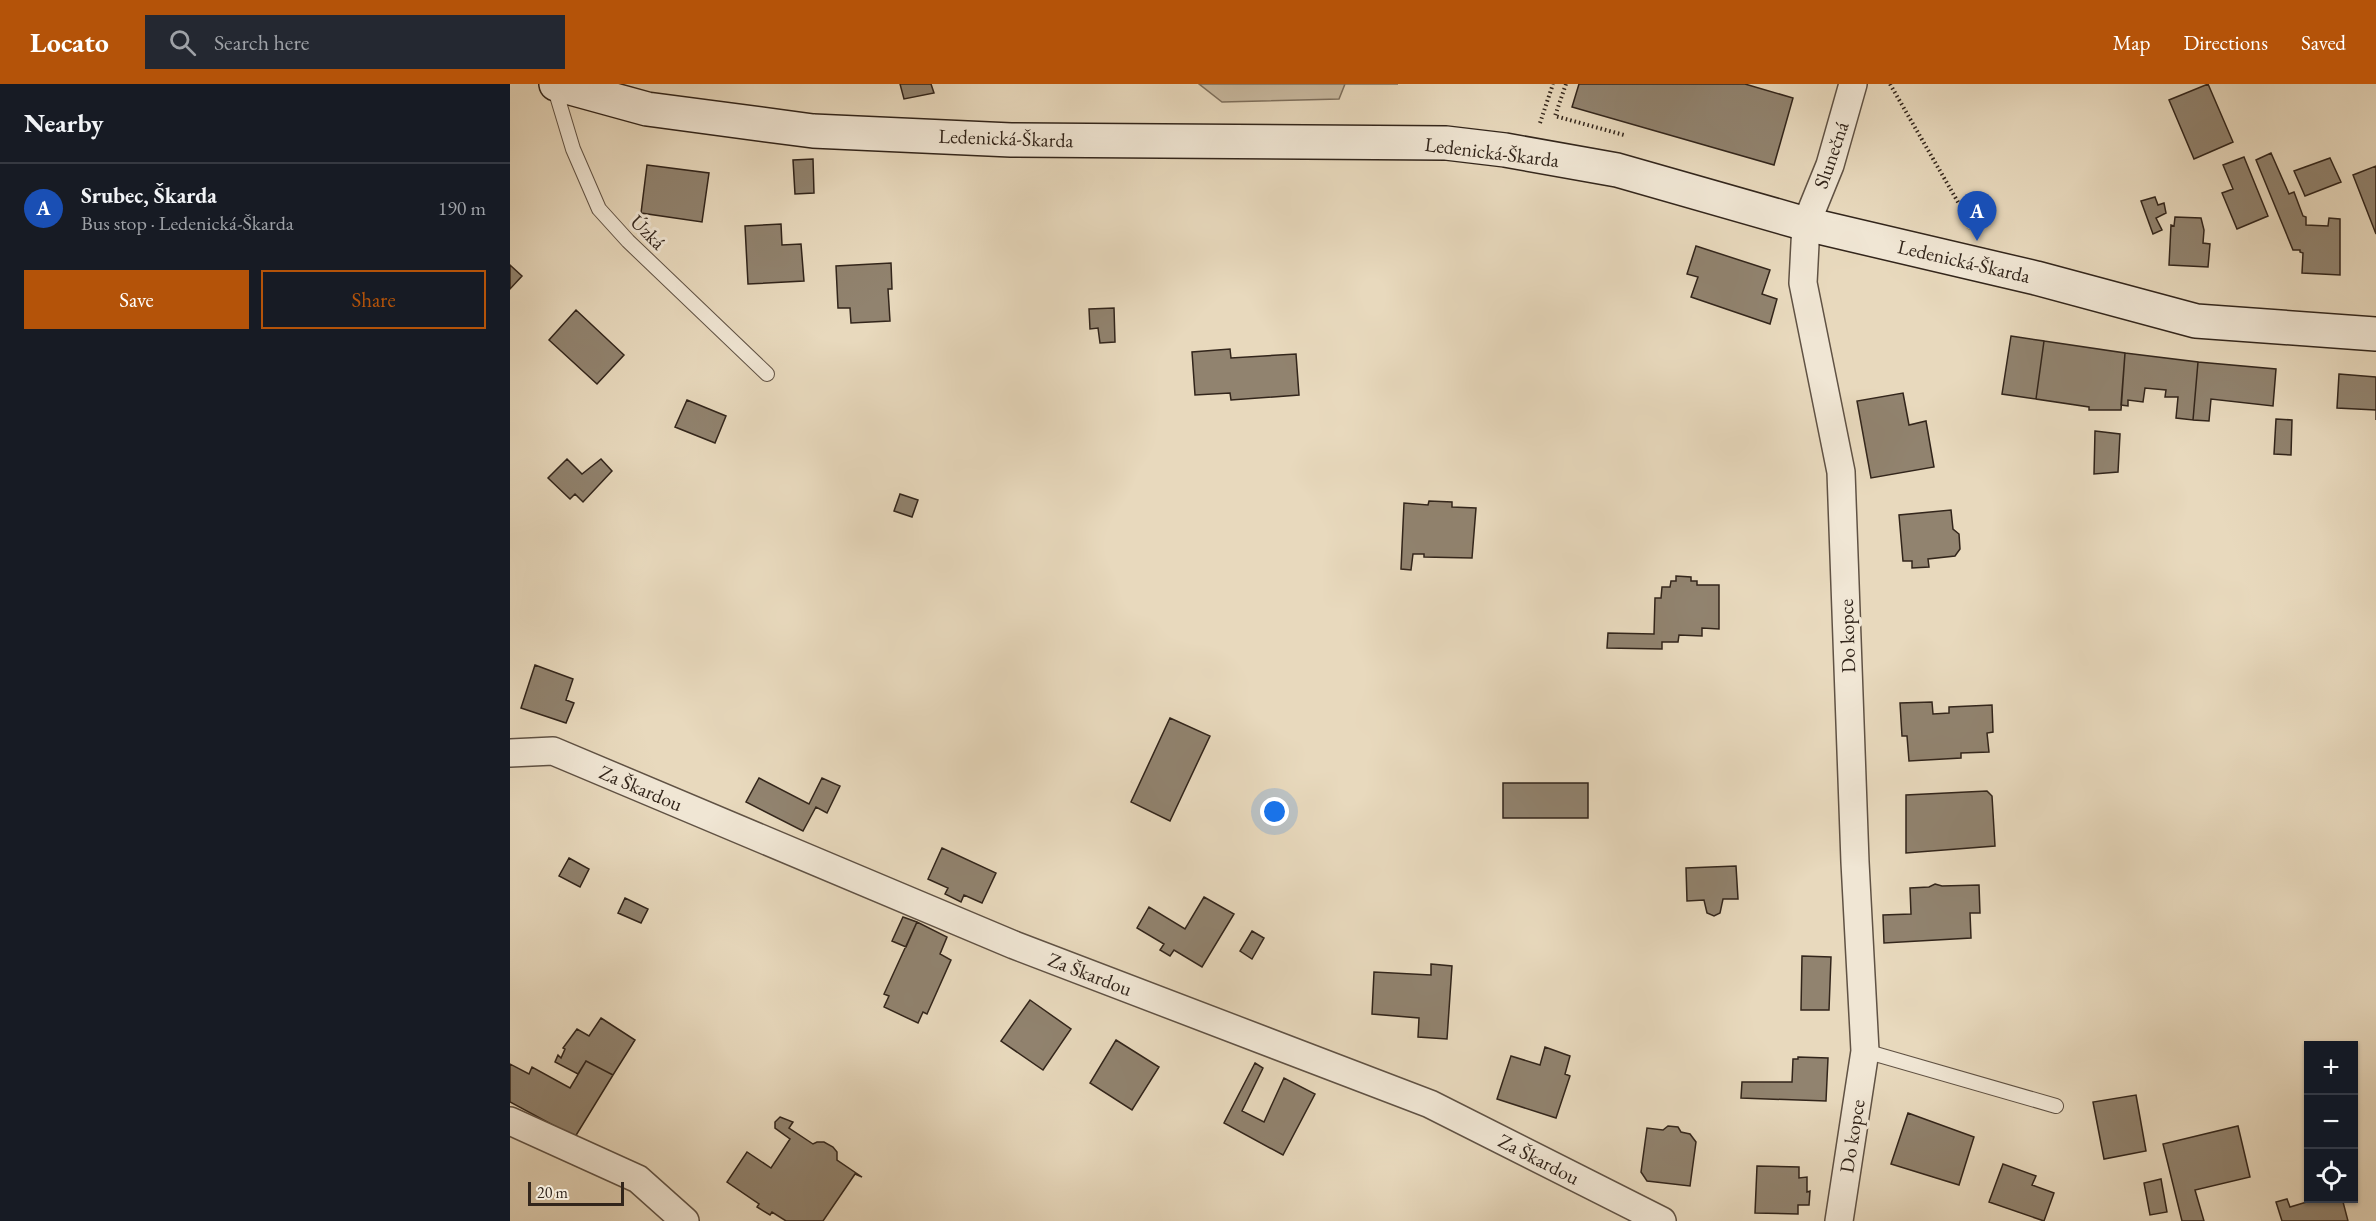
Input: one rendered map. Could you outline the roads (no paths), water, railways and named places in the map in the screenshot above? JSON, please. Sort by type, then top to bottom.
[{"type":"main road","name":"Ledenická-Škarda","points":[[555,84],[647,109],[813,130],[1011,140],[1446,143],[1505,150],[1617,170],[1806,224],[2036,278],[2196,321],[2376,334]]},
{"type":"street","name":"Slunečná","points":[[1806,224],[1830,165],[1854,84]]},
{"type":"street","name":"Do kopce","points":[[1806,224],[1803,283],[1841,472],[1855,862],[1865,1051],[1839,1221]]},
{"type":"street","name":"Za Škardou","points":[[510,753],[553,751],[1014,945],[1430,1104],[1662,1221]]},
{"type":"street","points":[[510,1121],[638,1179],[685,1221]]},
{"type":"lane","name":"Úzká","points":[[555,84],[573,149],[599,209],[628,241],[767,374]]},
{"type":"lane","points":[[1865,1051],[2056,1106]]},
{"type":"place","name":"Srubec, Škarda","points":[[1977,241]]}]
